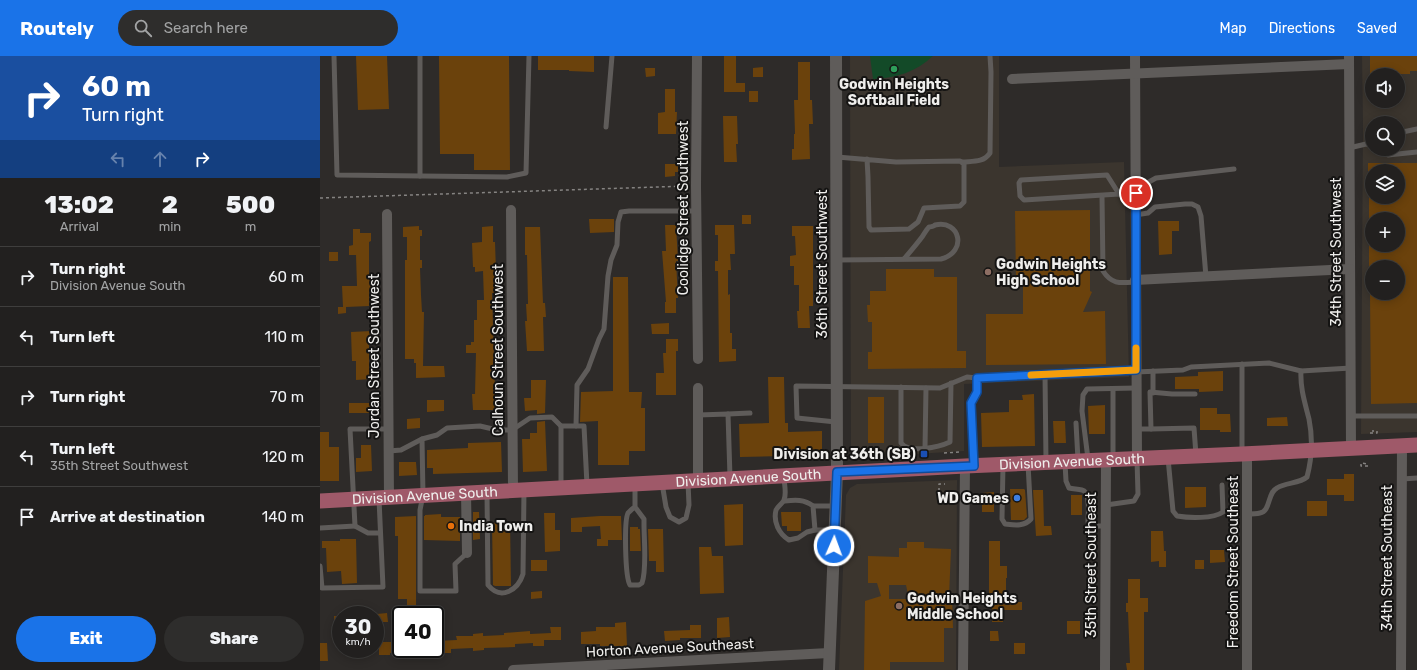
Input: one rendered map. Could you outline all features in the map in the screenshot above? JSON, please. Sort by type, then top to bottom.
[{"type":"main road","name":"Division Avenue South","points":[[320,501],[837,472],[966,461],[1003,464],[1417,445]]},
{"type":"street","name":"Coolidge Street Southwest","points":[[697,56],[696,211],[698,359]]},
{"type":"street","name":"36th Street Southwest","points":[[829,670],[837,472],[836,56]]},
{"type":"street","points":[[1136,56],[1135,281],[1137,459]]},
{"type":"street","points":[[1012,80],[1349,60]]},
{"type":"street","name":"34th Street Southwest","points":[[1349,60],[1351,448]]},
{"type":"street","name":"Calhoun Street Southwest","points":[[511,210],[512,430],[518,490]]},
{"type":"street","name":"Jordan Street Southwest","points":[[384,498],[389,451],[387,214]]},
{"type":"street","points":[[1135,281],[1350,269]]},
{"type":"street","points":[[693,480],[698,415],[698,388]]},
{"type":"street","name":"34th Street Southeast","points":[[1401,670],[1402,445]]},
{"type":"street","name":"Freedom Street Southeast","points":[[1245,454],[1247,514],[1247,670]]},
{"type":"street","name":"35th Street Southeast","points":[[1105,670],[1106,505],[1109,460]]},
{"type":"street","points":[[963,670],[966,461]]},
{"type":"street","points":[[466,492],[467,553]]},
{"type":"street","name":"Horton Avenue Southeast","points":[[514,670],[829,653]]},
{"type":"lane","points":[[334,56],[337,175],[508,177],[526,172],[529,56]]},
{"type":"lane","points":[[420,56],[420,176]]},
{"type":"lane","points":[[606,127],[612,56]]},
{"type":"lane","points":[[836,157],[896,162],[962,162],[980,161],[986,158],[990,153],[990,56]]},
{"type":"lane","points":[[1405,131],[1417,128]]},
{"type":"lane","points":[[1349,148],[1365,144]]},
{"type":"lane","points":[[1405,153],[1417,152]]},
{"type":"lane","points":[[867,160],[869,227],[874,231],[909,228],[918,222],[924,208],[960,206],[963,204],[964,164],[962,162]]},
{"type":"lane","points":[[1119,194],[1107,175],[1021,180],[1019,183],[1020,196],[1024,200],[1102,196],[1119,194],[1135,189],[1156,178],[1234,169]]},
{"type":"lane","points":[[1102,196],[1103,271],[1107,278],[1113,282],[1122,283],[1135,281]]},
{"type":"lane","points":[[1135,215],[1148,213],[1155,207],[1185,204],[1192,204],[1198,207],[1201,216],[1206,277]]},
{"type":"lane","points":[[576,426],[577,385],[588,369],[598,339],[604,329],[608,276],[611,260],[617,245],[618,222],[621,212],[696,211]]},
{"type":"lane","points":[[837,260],[941,259],[949,256],[955,251],[958,241],[957,233],[950,227],[940,224],[930,227],[904,259]]},
{"type":"lane","points":[[837,422],[797,418],[796,386],[940,388],[967,376],[977,378],[1045,374],[1183,370],[1191,367],[1269,363],[1301,371],[1351,368]]},
{"type":"lane","points":[[1242,364],[1245,454]]},
{"type":"lane","points":[[1153,371],[1154,392]]},
{"type":"lane","points":[[1247,514],[1261,513],[1264,511],[1271,493],[1275,488],[1303,481],[1307,477],[1312,450],[1309,420],[1300,382],[1301,371]]},
{"type":"lane","points":[[1045,374],[1046,462]]},
{"type":"lane","points":[[966,461],[971,403],[977,392],[977,378]]},
{"type":"lane","points":[[901,387],[901,443],[909,448],[925,448],[942,446],[950,442],[951,384]]},
{"type":"lane","points":[[925,448],[926,388]]},
{"type":"lane","points":[[1109,460],[1113,388]]},
{"type":"lane","points":[[1106,526],[1092,526],[1088,522],[1088,497],[1086,493],[1081,490],[1069,488],[1067,485],[1077,461],[1083,394],[1087,389],[1136,388]]},
{"type":"lane","points":[[1151,429],[1150,392],[1195,394]]},
{"type":"lane","points":[[698,415],[750,413]]},
{"type":"lane","points":[[728,414],[730,478]]},
{"type":"lane","points":[[1351,416],[1417,416]]},
{"type":"lane","points":[[389,451],[400,450],[422,439],[437,435],[447,428],[480,426],[496,430],[512,430],[530,418],[552,417],[561,426],[562,487]]},
{"type":"lane","points":[[1076,423],[1077,461]]},
{"type":"lane","points":[[561,426],[584,426],[587,486]]},
{"type":"lane","points":[[1137,429],[1194,428],[1196,456]]},
{"type":"lane","points":[[355,526],[350,429],[389,429]]},
{"type":"lane","points":[[422,439],[423,495],[420,510],[420,591],[456,591],[455,564],[467,553]]},
{"type":"lane","points":[[1168,457],[1173,511],[1177,516],[1186,518],[1218,516],[1223,512],[1222,485]]},
{"type":"lane","points":[[1106,505],[1134,501],[1138,494],[1137,459]]},
{"type":"lane","points":[[1003,464],[1002,519],[1005,524],[1018,525],[1028,523],[1031,520],[1028,463]]},
{"type":"lane","points":[[784,475],[784,501],[776,510],[777,528],[783,537],[789,540],[798,538],[807,532],[815,530],[834,530]]},
{"type":"lane","points":[[1402,479],[1417,478]]},
{"type":"lane","points":[[662,482],[666,507],[670,517],[679,522],[686,518],[693,480]]},
{"type":"lane","points":[[635,483],[635,507],[644,519],[644,578],[642,583],[634,585],[630,584],[627,575],[626,526],[628,513],[635,507]]},
{"type":"lane","points":[[487,491],[488,585],[497,593],[503,593],[516,587],[523,574],[518,490]]},
{"type":"lane","points":[[320,566],[322,588],[383,587],[380,533],[384,498]]},
{"type":"lane","points":[[784,501],[800,500],[808,502],[813,506],[835,506]]},
{"type":"lane","points":[[813,506],[815,530]]},
{"type":"lane","points":[[320,528],[355,526],[368,533],[380,533]]},
{"type":"path","points":[[320,198],[696,186]]},
{"type":"path","points":[[1370,433],[1377,433],[1377,431],[1372,431]]},
{"type":"path","points":[[944,453],[966,461]]},
{"type":"path","points":[[939,491],[939,484],[945,484]]},
{"type":"shaded area","name":"Godwin Heights High School","points":[[850,56],[999,56],[999,167],[1124,162],[1129,377],[964,384],[964,451],[851,458]]},
{"type":"shaded area","points":[[1362,56],[1417,56],[1417,432],[1361,434]]},
{"type":"shaded area","name":"Godwin Heights Middle School","points":[[957,480],[956,670],[839,670],[846,495],[850,488],[857,484]]},
{"type":"green space","name":"Godwin Heights Softball Field","points":[[870,56],[933,56],[913,70],[898,76],[873,79]]},
{"type":"building","points":[[356,56],[387,56],[389,109],[358,110]]},
{"type":"building","points":[[439,56],[509,56],[510,170],[474,170],[474,154],[440,154]]},
{"type":"building","points":[[538,56],[594,56],[594,72],[538,70]]},
{"type":"building","points":[[724,56],[736,56],[736,83],[745,83],[745,92],[724,92]]},
{"type":"building","points":[[1370,56],[1417,56],[1417,71],[1410,71],[1410,74],[1405,74],[1405,68],[1370,68]]},
{"type":"building","points":[[798,62],[810,62],[810,100],[812,100],[813,124],[809,124],[810,159],[792,160],[792,149],[794,149],[795,134],[794,100],[798,100]]},
{"type":"building","points":[[763,67],[763,77],[753,77],[753,68]]},
{"type":"building","points":[[645,68],[655,68],[655,76],[646,77]]},
{"type":"building","points":[[665,89],[675,89],[675,112],[677,112],[676,134],[658,134],[658,113],[665,112]]},
{"type":"building","points":[[749,91],[758,91],[758,102],[749,102]]},
{"type":"building","points":[[723,116],[737,116],[737,162],[724,162]]},
{"type":"building","points":[[1417,163],[1417,403],[1371,404],[1370,300],[1405,300],[1405,260],[1369,260],[1369,252],[1405,252],[1405,212],[1369,212],[1369,204],[1405,204],[1405,164],[1368,164]]},
{"type":"building","points":[[665,164],[678,164],[678,172],[675,172],[675,176],[665,177]]},
{"type":"building","name":"Godwin Heights High School","points":[[1090,210],[1090,291],[1092,292],[1083,312],[1105,311],[1106,364],[986,365],[986,314],[1023,314],[1023,282],[1016,282],[1015,211]]},
{"type":"building","points":[[742,215],[751,215],[751,224],[742,224]]},
{"type":"building","points":[[589,219],[614,219],[614,232],[590,233]]},
{"type":"building","points":[[1158,221],[1179,221],[1179,231],[1172,231],[1172,254],[1159,255]]},
{"type":"building","points":[[665,225],[676,225],[678,298],[676,298],[676,313],[665,313],[666,302],[662,251],[666,251]]},
{"type":"building","points":[[715,225],[734,225],[735,254],[730,254],[731,270],[728,270],[728,295],[730,294],[730,333],[732,333],[732,349],[736,349],[736,361],[719,362],[718,271],[715,271],[715,261],[718,261],[718,235],[715,235]]},
{"type":"building","points":[[419,226],[419,230],[422,230],[422,236],[420,236],[420,260],[422,260],[422,268],[420,268],[422,312],[424,312],[423,366],[444,366],[445,377],[416,378],[416,363],[414,363],[414,359],[405,359],[405,260],[407,260],[407,237],[403,237],[403,227]]},
{"type":"building","points":[[493,226],[496,271],[496,293],[492,293],[494,357],[496,357],[496,366],[494,366],[496,410],[473,410],[472,394],[475,394],[476,353],[466,353],[466,345],[471,345],[471,342],[474,342],[474,320],[477,320],[477,300],[484,300],[483,271],[475,272],[475,267],[473,267],[472,243],[482,242],[482,227]]},
{"type":"building","points":[[792,226],[813,226],[813,306],[809,306],[810,328],[798,328],[797,311],[799,311],[799,285],[794,285],[794,266],[790,266],[790,256],[796,255],[795,236],[792,236]]},
{"type":"building","points":[[525,227],[540,227],[543,303],[545,303],[546,317],[543,317],[544,351],[527,351],[525,321],[527,321],[526,304],[528,304]]},
{"type":"building","points":[[353,229],[360,229],[360,233],[371,233],[371,241],[369,242],[369,280],[371,280],[371,290],[369,290],[369,306],[346,307],[346,313],[338,314],[338,307],[343,307],[342,286],[357,286],[356,255],[349,255],[349,246],[353,245]]},
{"type":"building","points":[[329,252],[338,252],[338,261],[329,261]]},
{"type":"building","points":[[886,269],[934,269],[934,277],[957,277],[957,351],[966,351],[966,368],[868,369],[868,352],[872,352],[872,322],[868,322],[867,305],[870,305],[870,291],[886,291]]},
{"type":"building","points":[[613,277],[628,277],[629,392],[642,392],[641,408],[645,408],[645,451],[629,451],[629,465],[598,465],[598,421],[580,422],[581,392],[613,391]]},
{"type":"building","points":[[669,323],[669,334],[652,334],[651,324]]},
{"type":"building","points":[[371,331],[371,341],[369,341],[369,369],[371,369],[371,379],[356,380],[356,361],[352,361],[351,332]]},
{"type":"building","points":[[666,339],[678,339],[678,351],[676,351],[676,395],[656,395],[656,373],[664,373],[663,353],[666,353]]},
{"type":"building","points":[[1223,371],[1223,391],[1199,392],[1199,389],[1175,389],[1175,377],[1198,376],[1198,372]]},
{"type":"building","points":[[768,377],[784,377],[785,423],[788,423],[788,432],[822,431],[822,455],[740,457],[739,424],[769,423]]},
{"type":"building","points":[[531,380],[546,380],[545,413],[537,414],[537,410],[525,411],[524,398],[531,398]]},
{"type":"building","points":[[1034,394],[1035,446],[982,447],[981,413],[1009,412],[1009,400],[1023,400],[1022,395]]},
{"type":"building","points":[[868,397],[884,397],[884,443],[868,443]]},
{"type":"building","points":[[427,400],[444,400],[444,411],[427,412]]},
{"type":"building","points":[[349,403],[372,403],[373,413],[349,413]]},
{"type":"building","points":[[1105,405],[1105,434],[1089,434],[1088,406]]},
{"type":"building","points":[[1200,408],[1217,408],[1217,414],[1230,414],[1231,432],[1220,432],[1220,430],[1200,430]]},
{"type":"building","points":[[1287,417],[1288,426],[1267,426],[1267,418]]},
{"type":"building","points":[[420,418],[420,428],[407,429],[407,419]]},
{"type":"building","points":[[545,421],[547,471],[523,472],[522,439],[530,439],[530,433],[537,433],[537,422]]},
{"type":"building","points":[[1053,421],[1065,421],[1066,443],[1054,443]]},
{"type":"building","points":[[320,432],[329,432],[329,447],[339,447],[339,481],[320,481]]},
{"type":"building","points":[[501,442],[502,472],[433,474],[433,468],[427,468],[427,450],[468,448],[468,443]]},
{"type":"building","points":[[361,445],[371,445],[372,471],[356,472],[356,458],[361,458]]},
{"type":"building","points":[[399,462],[416,462],[417,475],[399,476]]},
{"type":"building","points":[[1344,474],[1354,474],[1354,501],[1344,501],[1344,495],[1327,495],[1327,479],[1344,479]]},
{"type":"building","points":[[1185,487],[1206,487],[1206,507],[1185,508]]},
{"type":"building","points":[[1010,489],[1025,490],[1027,517],[1024,520],[1011,520]]},
{"type":"building","points":[[1033,490],[1043,490],[1044,526],[1051,526],[1052,535],[1036,536]]},
{"type":"building","points":[[994,492],[994,512],[982,512],[982,493]]},
{"type":"building","points":[[1071,495],[1082,495],[1082,515],[1071,515]]},
{"type":"building","points":[[1307,501],[1327,501],[1327,516],[1307,516]]},
{"type":"building","points":[[743,504],[743,545],[725,546],[724,505]]},
{"type":"building","points":[[473,512],[479,512],[480,539],[473,540]]},
{"type":"building","points":[[781,512],[801,512],[801,531],[787,531],[787,526],[782,526]]},
{"type":"building","points":[[544,513],[555,513],[555,530],[560,530],[560,551],[545,552]]},
{"type":"building","points":[[441,514],[441,517],[460,517],[460,541],[424,540],[424,516]]},
{"type":"building","points":[[416,516],[416,606],[407,606],[407,599],[398,599],[398,536],[395,536],[395,517]]},
{"type":"building","points":[[621,516],[622,540],[608,540],[608,546],[597,546],[597,539],[601,539],[600,526],[582,527],[582,532],[571,532],[571,518]]},
{"type":"building","points":[[510,522],[511,586],[495,586],[493,585],[492,523]]},
{"type":"building","points":[[630,527],[638,527],[638,529],[640,529],[641,551],[630,551]]},
{"type":"building","points":[[648,529],[663,529],[664,572],[656,572],[656,561],[649,561]]},
{"type":"building","points":[[1151,531],[1163,531],[1164,551],[1166,551],[1166,567],[1159,567],[1159,561],[1151,562]]},
{"type":"building","points":[[340,539],[356,539],[357,583],[342,584],[341,571],[327,572],[326,548],[322,548],[322,541],[340,541]]},
{"type":"building","points":[[989,541],[1000,541],[1000,566],[1007,566],[1006,602],[1022,602],[1022,610],[1003,610],[1003,622],[992,622],[992,600],[989,600]]},
{"type":"building","points":[[907,542],[924,542],[924,548],[951,549],[949,597],[952,597],[953,628],[944,628],[944,662],[890,662],[890,670],[864,670],[865,601],[881,596],[877,583],[868,583],[868,556],[899,557],[899,548],[907,548]],"holes":[[[889,585],[906,585],[909,599],[889,599]]]},
{"type":"building","points":[[699,547],[711,547],[712,556],[723,556],[724,593],[700,594]]},
{"type":"building","points":[[1210,550],[1224,550],[1225,562],[1210,563]]},
{"type":"building","points":[[531,560],[547,560],[547,571],[531,571]]},
{"type":"building","points":[[1195,560],[1204,560],[1204,569],[1195,569]]},
{"type":"building","points":[[1128,579],[1140,579],[1140,598],[1148,598],[1148,612],[1144,612],[1144,670],[1127,670],[1126,663],[1130,663],[1128,612],[1126,612],[1126,603],[1128,603]]},
{"type":"building","points":[[542,591],[542,598],[531,599],[531,592]]},
{"type":"building","points":[[384,613],[387,613],[388,622],[384,622]]},
{"type":"building","points":[[729,617],[730,637],[717,638],[717,618]]},
{"type":"building","points":[[1067,621],[1080,621],[1080,634],[1067,634]]},
{"type":"building","points":[[626,622],[627,646],[581,644],[581,632],[596,631],[596,627],[615,627],[615,623]]},
{"type":"building","points":[[690,625],[701,625],[701,638],[680,638],[680,640],[665,641],[664,631],[690,630]]},
{"type":"building","points":[[550,627],[561,627],[561,640],[544,640],[544,646],[533,646],[533,643],[515,644],[515,647],[484,648],[484,650],[473,651],[473,648],[451,649],[451,653],[444,653],[444,641],[457,640],[456,636],[473,636],[473,634],[483,633],[483,636],[504,635],[504,633],[530,631],[530,634],[551,633]]},
{"type":"building","points":[[990,631],[998,631],[999,641],[990,641]]},
{"type":"building","points":[[384,642],[392,642],[392,653],[390,653],[390,655],[384,655]]},
{"type":"building","points":[[320,643],[327,643],[328,661],[320,661]]},
{"type":"building","points":[[1014,643],[1025,643],[1025,654],[1014,654]]},
{"type":"slow traffic","points":[[1031,375],[1136,370],[1136,348]]},
{"type":"place","name":"Godwin Heights Softball Field","points":[[894,69]]},
{"type":"place","name":"Godwin Heights High School","points":[[988,272]]},
{"type":"place","name":"Division at 36th (SB)","points":[[924,454]]},
{"type":"place","name":"WD Games","points":[[1017,498]]},
{"type":"place","name":"India Town","points":[[451,526]]},
{"type":"place","name":"Godwin Heights Middle School","points":[[899,606]]},
{"type":"route","points":[[834,546],[837,472],[974,466],[971,403],[977,392],[977,378],[1136,370],[1136,193]]}]
